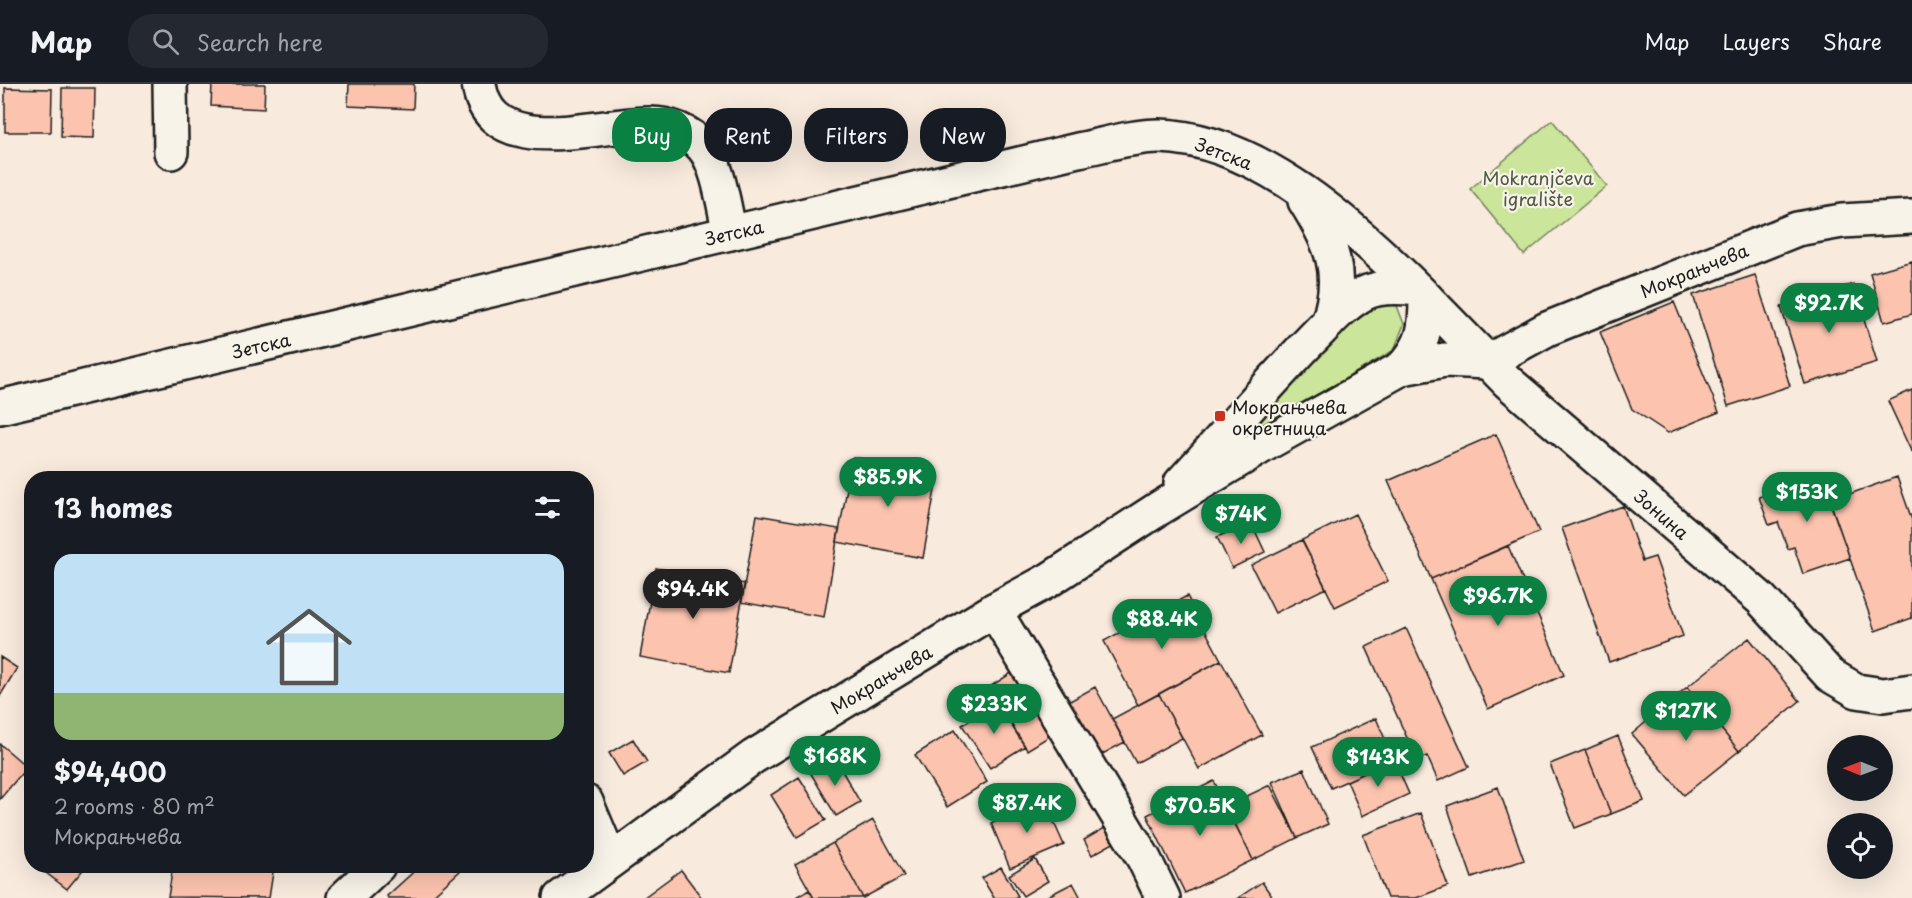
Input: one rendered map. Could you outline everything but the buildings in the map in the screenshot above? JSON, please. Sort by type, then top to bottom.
[{"type":"street","points":[[170,84],[171,152]]},
{"type":"street","points":[[479,84],[488,111],[505,124],[527,133],[650,124],[669,126],[687,134],[703,146],[712,160],[730,233]]},
{"type":"street","name":"Зетска","points":[[0,407],[1078,150],[1157,136],[1185,138],[1221,148],[1250,161],[1298,189],[1379,252],[1421,293]]},
{"type":"street","points":[[1298,189],[1330,246],[1335,264],[1335,303],[1328,323]]},
{"type":"street","name":"Мокрањчева","points":[[1487,362],[1547,328],[1797,229],[1842,221],[1912,217]]},
{"type":"street","name":"Мокрањчева","points":[[594,871],[753,757],[994,610],[1049,580],[1158,509],[1269,442],[1402,368],[1414,356],[1426,327],[1421,293],[1397,287],[1365,293],[1351,302],[1328,323],[1158,509]]},
{"type":"street","name":"Зонина","points":[[1421,293],[1487,362],[1761,599],[1830,675],[1857,691],[1883,695],[1912,692]]},
{"type":"street","points":[[1402,368],[1445,360],[1487,362]]},
{"type":"street","points":[[994,610],[1144,859],[1163,898]]},
{"type":"street","points":[[594,821],[610,859]]},
{"type":"street","points":[[344,898],[371,873]]},
{"type":"street","name":"Мокрањчева","points":[[560,898],[592,873]]},
{"type":"green space","name":"Mokranjčeva igralište","points":[[1552,120],[1607,186],[1524,255],[1470,189]]},
{"type":"green space","points":[[1381,303],[1397,306],[1404,324],[1394,350],[1246,438],[1294,379],[1356,312]]},
{"type":"place","name":"Мокрањчева окретница","points":[[1220,416]]}]
